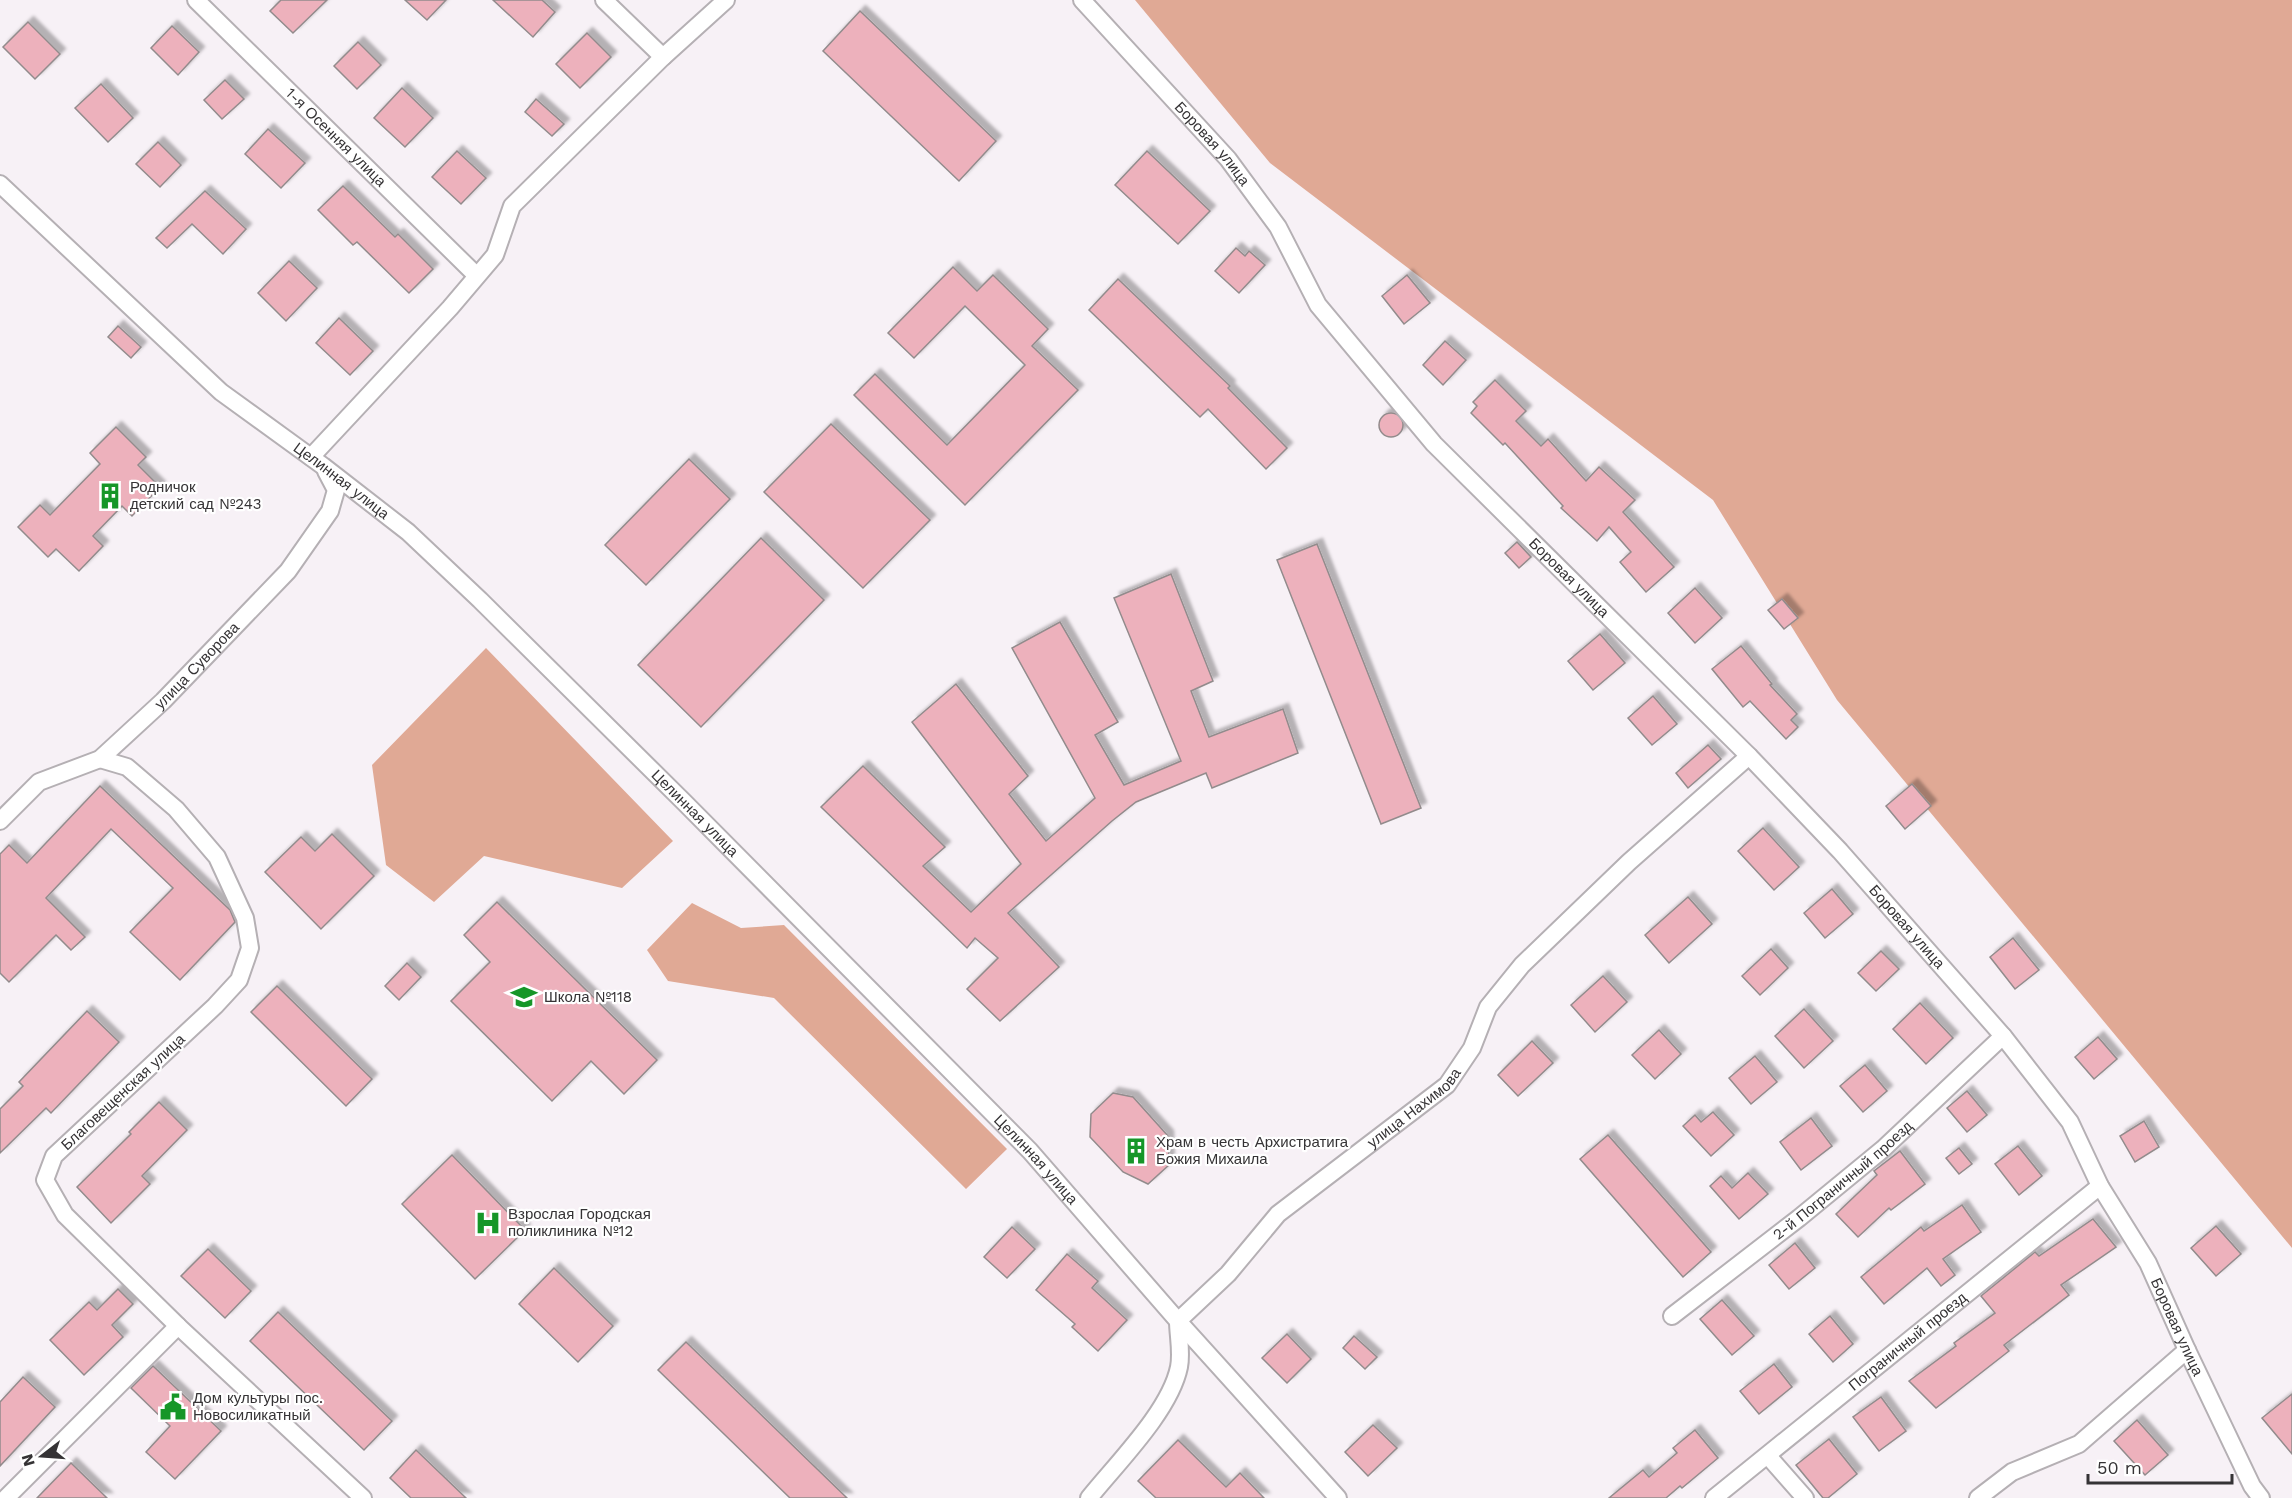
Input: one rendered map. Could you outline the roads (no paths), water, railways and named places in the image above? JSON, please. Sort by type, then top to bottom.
[{"type":"street","name":"1-я Осенняя улица","points":[[196,0],[476,275]]},
{"type":"street","points":[[604,0],[663,57]]},
{"type":"street","points":[[317,462],[495,255],[512,206],[663,57],[726,0]]},
{"type":"street","name":"Боровая улица","points":[[1082,0],[1228,159],[1278,227],[1317,305],[1434,444],[1749,756],[1840,850],[2003,1035],[2070,1122],[2100,1186],[2148,1263],[2187,1350],[2252,1486],[2260,1498]]},
{"type":"street","name":"Целинная улица","points":[[0,184],[221,392],[317,462],[416,540],[684,802],[1030,1151],[1178,1321],[1338,1498]]},
{"type":"street","name":"улица Суворова","points":[[0,821],[39,782],[100,759],[162,701],[288,571],[330,512],[336,490],[317,462]]},
{"type":"street","name":"улица Нахимова","points":[[1178,1321],[1228,1274],[1278,1214],[1447,1084],[1472,1048],[1488,1007],[1522,965],[1629,862],[1749,756]]},
{"type":"street","name":"Благовещенская улица","points":[[100,759],[127,767],[176,809],[217,858],[245,918],[250,948],[239,980],[215,1006],[54,1156],[45,1180],[65,1215],[345,1492],[363,1498]]},
{"type":"street","name":"2-й Пограничный проезд","points":[[1672,1316],[1799,1218],[1883,1149],[2003,1035]]},
{"type":"street","name":"Пограничный проезд","points":[[1714,1498],[2100,1186]]},
{"type":"street","points":[[1089,1498],[1161,1410],[1174,1385],[1179,1364],[1178,1321]]},
{"type":"street","points":[[6,1498],[178,1326]]},
{"type":"street","points":[[1978,1498],[2012,1472],[2079,1444],[2187,1350]]},
{"type":"street","points":[[1768,1456],[1805,1498]]},
{"type":"place","name":"Родничок детский сад №243","points":[[110,496]]},
{"type":"place","name":"Школа №118","points":[[524,997]]},
{"type":"place","name":"Храм в честь Архистратига Божия Михаила","points":[[1136,1151]]},
{"type":"place","name":"Взрослая Городская поликлиника №12","points":[[488,1223]]},
{"type":"place","name":"Дом культуры пос. Новосиликатный","points":[[173,1407]]}]
